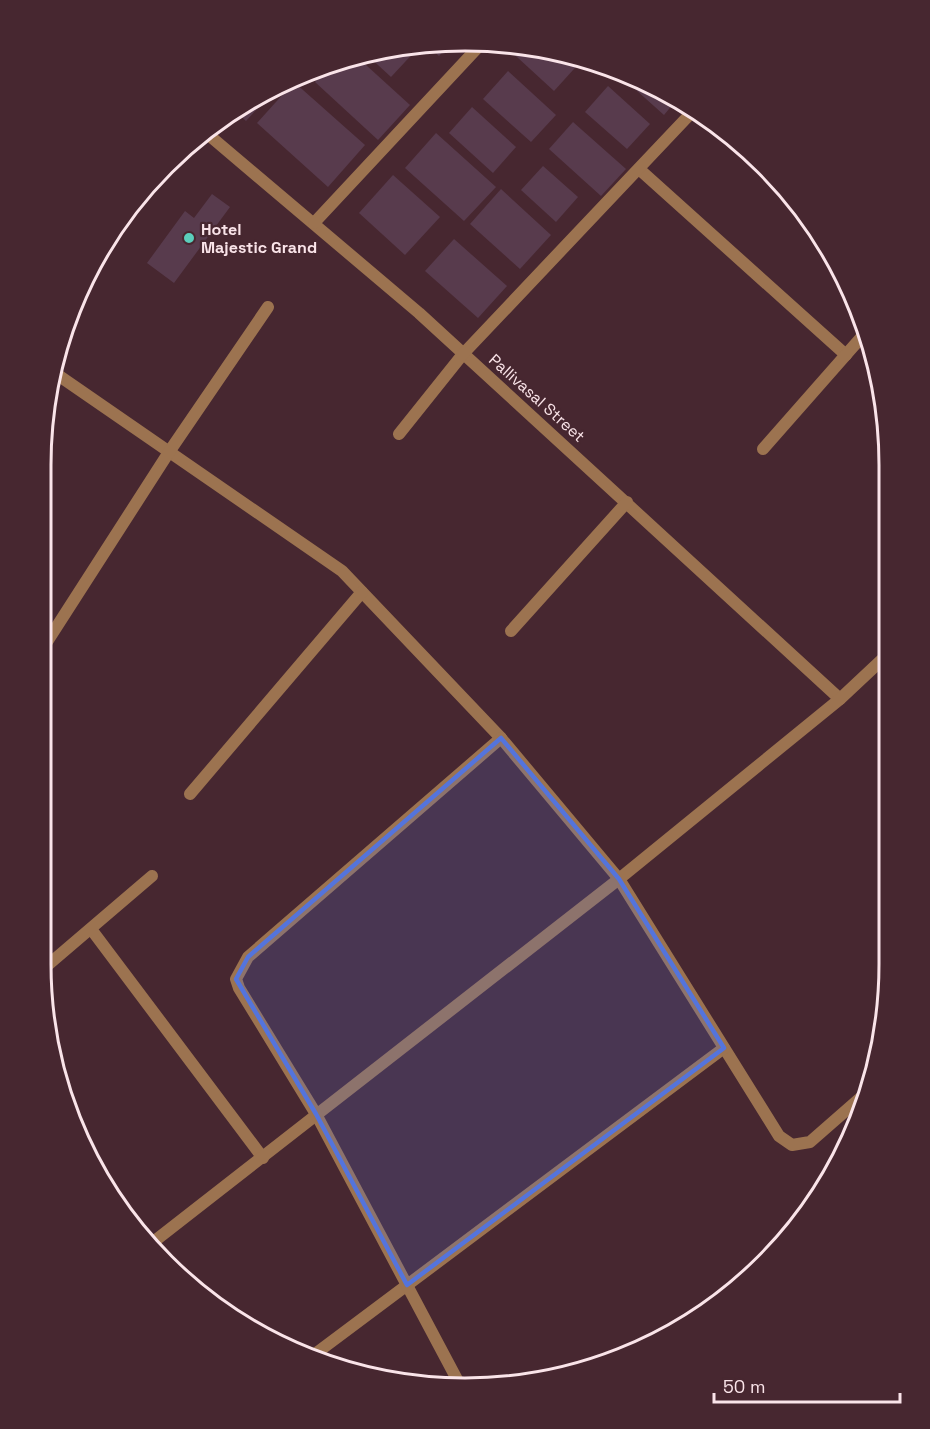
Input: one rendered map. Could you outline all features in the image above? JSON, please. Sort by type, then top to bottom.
[{"type":"street","points":[[314,223],[474,51]]},
{"type":"street","points":[[399,434],[463,354],[688,116]]},
{"type":"street","name":"Pallivasal Street","points":[[212,138],[314,223],[463,354],[840,699]]},
{"type":"street","points":[[639,169],[846,356]]},
{"type":"street","points":[[51,636],[169,452],[268,307]]},
{"type":"street","points":[[763,449],[859,340]]},
{"type":"street","points":[[61,377],[342,572],[501,738],[619,879],[779,1136],[792,1145],[810,1143],[854,1103]]},
{"type":"street","points":[[511,631],[627,502]]},
{"type":"street","points":[[190,794],[362,592]]},
{"type":"street","points":[[156,1240],[619,879],[840,699],[879,662]]},
{"type":"street","points":[[456,1378],[316,1114],[239,988],[236,979],[248,957],[501,738]]},
{"type":"street","points":[[51,962],[152,876]]},
{"type":"street","points":[[91,928],[263,1158]]},
{"type":"street","points":[[319,1351],[724,1048]]},
{"type":"highlighted area","points":[[501,738],[619,879],[724,1048],[407,1285],[316,1114],[236,979],[248,957]]},
{"type":"building","points":[[514,54],[576,66],[554,91]]},
{"type":"building","points":[[412,55],[391,77],[374,61]]},
{"type":"building","points":[[364,64],[410,105],[378,140],[315,82],[332,73]]},
{"type":"building","points":[[508,71],[556,115],[531,142],[483,99]]},
{"type":"building","points":[[299,86],[365,145],[328,187],[257,123],[284,93]]},
{"type":"building","points":[[608,86],[650,124],[627,149],[585,112]]},
{"type":"building","points":[[633,87],[672,106],[664,115]]},
{"type":"building","points":[[261,104],[246,121],[241,117]]},
{"type":"building","points":[[472,107],[516,147],[493,173],[449,133]]},
{"type":"building","points":[[573,122],[626,169],[601,196],[549,149]]},
{"type":"building","points":[[436,133],[496,187],[464,221],[405,168]]},
{"type":"building","points":[[543,166],[578,197],[556,222],[521,190]]},
{"type":"building","points":[[393,175],[440,217],[405,255],[359,213]]},
{"type":"building","points":[[501,189],[551,235],[520,269],[470,224]]},
{"type":"building","points":[[212,194],[230,207],[174,283],[147,263],[185,211],[194,218]]},
{"type":"building","points":[[454,239],[507,286],[478,318],[425,271]]},
{"type":"place","name":"Hotel Majestic Grand","points":[[189,238]]}]
